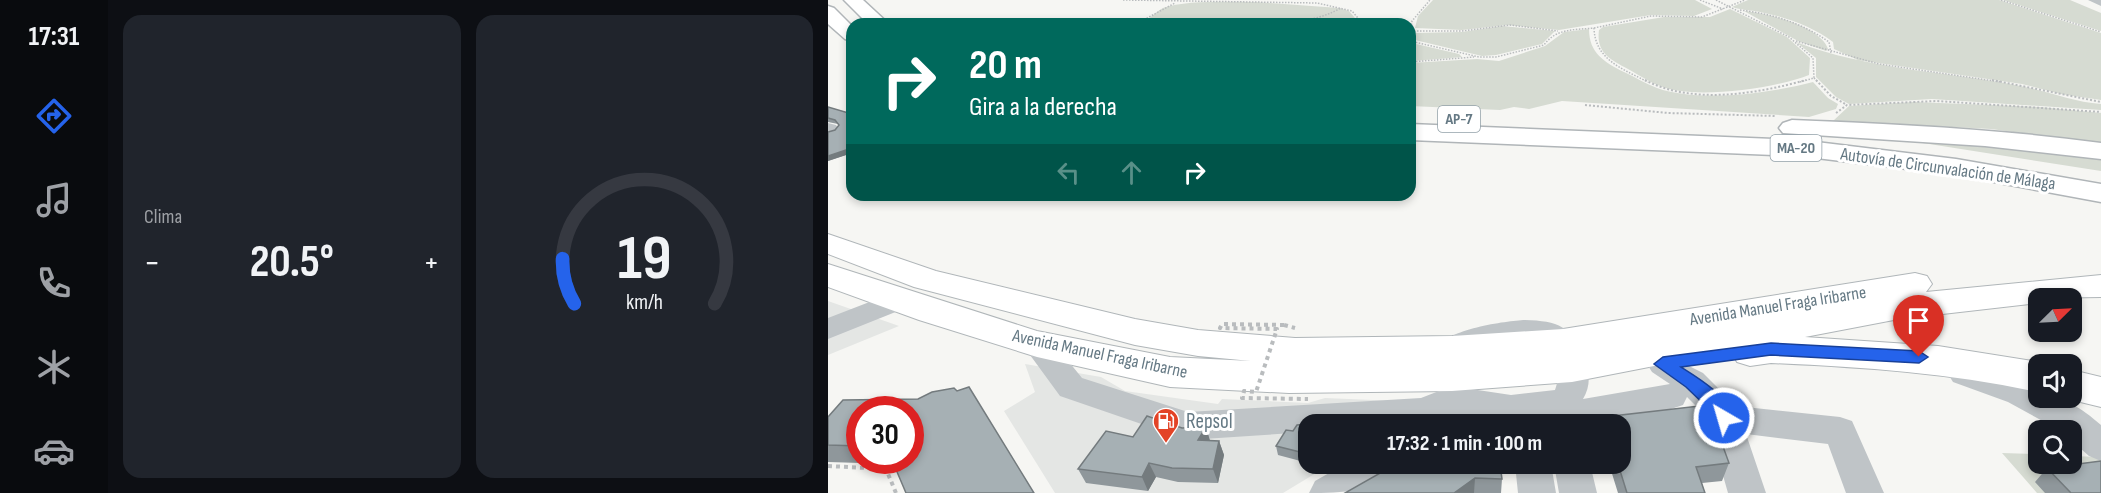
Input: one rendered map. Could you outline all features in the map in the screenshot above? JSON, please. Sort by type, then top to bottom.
[{"type":"highway","points":[[853,0],[872,18]]},
{"type":"highway","points":[[828,12],[846,30]]},
{"type":"highway","name":"AP-7","points":[[1416,118],[1513,128]]},
{"type":"highway","points":[[1664,127],[1695,125],[1921,132],[2101,151]]},
{"type":"highway","name":"Autovía de Circunvalación de Málaga","points":[[1553,130],[1664,127],[1857,142],[1958,155],[2101,179]]},
{"type":"highway","name":"AP-7","points":[[1416,132],[1513,128]]},
{"type":"highway","name":"Autovía de Circunvalación de Málaga","points":[[1513,128],[1800,148],[1956,167],[2101,193]]},
{"type":"main road","name":"Avenida Manuel Fraga Iribarne","points":[[828,243],[926,279],[1136,332],[1198,343],[1406,364]]},
{"type":"main road","name":"Avenida Manuel Fraga Iribarne","points":[[1558,391],[1736,312],[1959,278],[2101,269]]},
{"type":"main road","name":"Avenida Manuel Fraga Iribarne","points":[[828,275],[1037,344],[1170,372],[1289,378],[1406,364]]},
{"type":"main road","name":"Avenida Manuel Fraga Iribarne","points":[[1558,391],[1615,361],[1899,307],[2101,286]]},
{"type":"main road","points":[[1615,361],[1667,380],[1771,349],[1900,354],[2028,375]]},
{"type":"main road","points":[[1406,364],[1469,390],[1558,391]]},
{"type":"main road","points":[[1406,364],[1469,390]]},
{"type":"main road","points":[[2082,387],[2101,392]]},
{"type":"street","points":[[2095,0],[2101,2]]},
{"type":"street","points":[[828,330],[898,300]]},
{"type":"street","points":[[1037,344],[1071,387],[1188,426],[1424,411],[1469,390],[1546,405],[1558,391],[1667,380],[1692,382],[1721,410],[1747,493]]},
{"type":"street","points":[[1900,354],[2014,389],[2051,407],[2100,444]]},
{"type":"street","points":[[1724,418],[1840,431],[1865,493]]},
{"type":"street","points":[[1328,493],[1359,474]]},
{"type":"street","points":[[1534,474],[1537,493]]},
{"type":"street","points":[[1574,474],[1578,493]]},
{"type":"path","points":[[1123,0],[1317,3],[1352,11],[1358,18]]},
{"type":"path","points":[[1149,18],[1157,9],[1189,0]]},
{"type":"path","points":[[1250,0],[1256,1]]},
{"type":"path","points":[[1415,18],[1430,0]]},
{"type":"path","points":[[1700,0],[1723,9]]},
{"type":"path","points":[[1716,0],[1736,9],[1778,17],[1818,33],[1829,42],[1831,54]]},
{"type":"path","points":[[1416,31],[1462,31],[1510,25],[1561,31],[1594,28],[1651,16],[1702,17],[1745,0]]},
{"type":"path","points":[[2001,0],[2101,32]]},
{"type":"path","points":[[1320,18],[1332,15],[1342,8]]},
{"type":"path","points":[[1736,9],[1789,37],[1831,54],[1888,66],[2022,85],[2061,96],[2101,102]]},
{"type":"path","points":[[1594,28],[1593,41],[1598,53],[1658,87],[1674,91],[1757,90],[1814,78]]},
{"type":"path","points":[[1416,62],[1513,54],[1544,45],[1549,38],[1561,31]]},
{"type":"path","points":[[1789,37],[1813,58],[1814,78],[1831,96],[1847,105]]},
{"type":"path","points":[[1416,41],[1479,57]]},
{"type":"path","points":[[1827,115],[1847,105],[1937,101],[2101,112]]},
{"type":"path","points":[[1585,105],[1668,113],[1784,117]]},
{"type":"path","points":[[1284,325],[1221,324],[1220,328],[1277,329],[1256,392],[1244,391],[1242,398],[1308,399]]},
{"type":"path","points":[[828,466],[886,469],[896,493]]},
{"type":"shaded area","points":[[1433,0],[1695,0],[1712,9],[1694,16],[1651,15],[1559,30],[1507,25],[1462,30],[1416,28],[1418,16]]},
{"type":"shaded area","points":[[1748,0],[1999,0],[2101,33],[2101,100],[2061,94],[2022,84],[1858,60],[1834,49],[1833,42],[1816,31],[1789,19],[1732,7]]},
{"type":"shaded area","points":[[2003,0],[2070,0],[2101,13],[2101,31]]},
{"type":"shaded area","points":[[1256,2],[1339,8],[1349,11],[1355,18],[1150,18],[1163,8],[1172,5]]},
{"type":"shaded area","points":[[1730,9],[1787,37],[1810,58],[1809,75],[1779,84],[1742,90],[1688,92],[1674,90],[1656,84],[1615,62],[1605,54],[1600,44],[1599,30],[1603,27],[1664,17],[1710,17]]},
{"type":"shaded area","points":[[1744,11],[1778,18],[1804,27],[1823,41],[1828,49],[1826,51],[1798,41]]},
{"type":"shaded area","points":[[1502,26],[1555,31],[1542,44],[1482,56],[1416,40],[1416,33],[1462,32]]},
{"type":"shaded area","points":[[1589,29],[1592,44],[1599,56],[1617,68],[1657,88],[1693,95],[1714,96],[1756,93],[1813,82],[1828,98],[1838,104],[1836,109],[1809,117],[1562,101],[1529,109],[1416,106],[1416,63],[1477,59],[1499,61],[1545,46],[1564,32]]},
{"type":"shaded area","points":[[1796,42],[1851,59],[2030,88],[2101,104],[2101,110],[1932,99],[1849,104],[1836,97],[1816,77],[1816,58]]},
{"type":"shaded area","points":[[1416,44],[1459,54],[1462,57],[1416,61]]},
{"type":"shaded area","points":[[1914,102],[2040,107],[2101,113],[2101,144],[1991,129],[1833,121],[1849,106]]},
{"type":"shaded area","points":[[1891,138],[2101,153],[2101,171]]},
{"type":"shaded area","points":[[828,301],[899,326],[828,355]]},
{"type":"shaded area","name":"Repsol","points":[[1025,364],[1101,377],[1125,391],[1218,404],[1222,399],[1308,403],[1325,398],[1397,401],[1402,414],[1298,414],[1298,474],[1314,474],[1283,493],[1055,493],[1004,411],[1035,392]]},
{"type":"shaded area","points":[[2002,453],[2028,454],[2028,474],[2082,474],[2082,456],[2101,457],[2101,493],[2037,493]]},
{"type":"building","points":[[828,107],[846,112],[846,150],[828,156],[828,132],[835,130],[839,125],[835,120],[828,118]]},
{"type":"building","points":[[969,387],[1034,493],[906,493],[898,474],[924,474],[924,396],[932,392],[954,388],[957,391]]},
{"type":"building","points":[[843,400],[846,400],[846,446],[828,445],[828,417]]},
{"type":"building","points":[[1708,405],[1729,463],[1696,467],[1705,493],[1627,493],[1621,474],[1631,474],[1630,414]]},
{"type":"building","points":[[1147,416],[1182,428],[1206,427],[1198,440],[1219,441],[1213,469],[1172,468],[1149,463],[1142,477],[1078,469],[1106,431],[1133,437]]},
{"type":"building","points":[[1297,425],[1298,452],[1276,446],[1286,430],[1293,431]]},
{"type":"building","points":[[2101,461],[2101,493],[2071,493],[2053,474],[2082,474],[2082,463]]},
{"type":"building","points":[[1378,474],[1501,474],[1502,479],[1475,478],[1454,493],[1345,493]]},
{"type":"place","name":"Repsol","points":[[1166,444]]},
{"type":"route","points":[[1724,418],[1721,410],[1692,382],[1663,364],[1771,349],[1900,354],[1919,357]]}]
